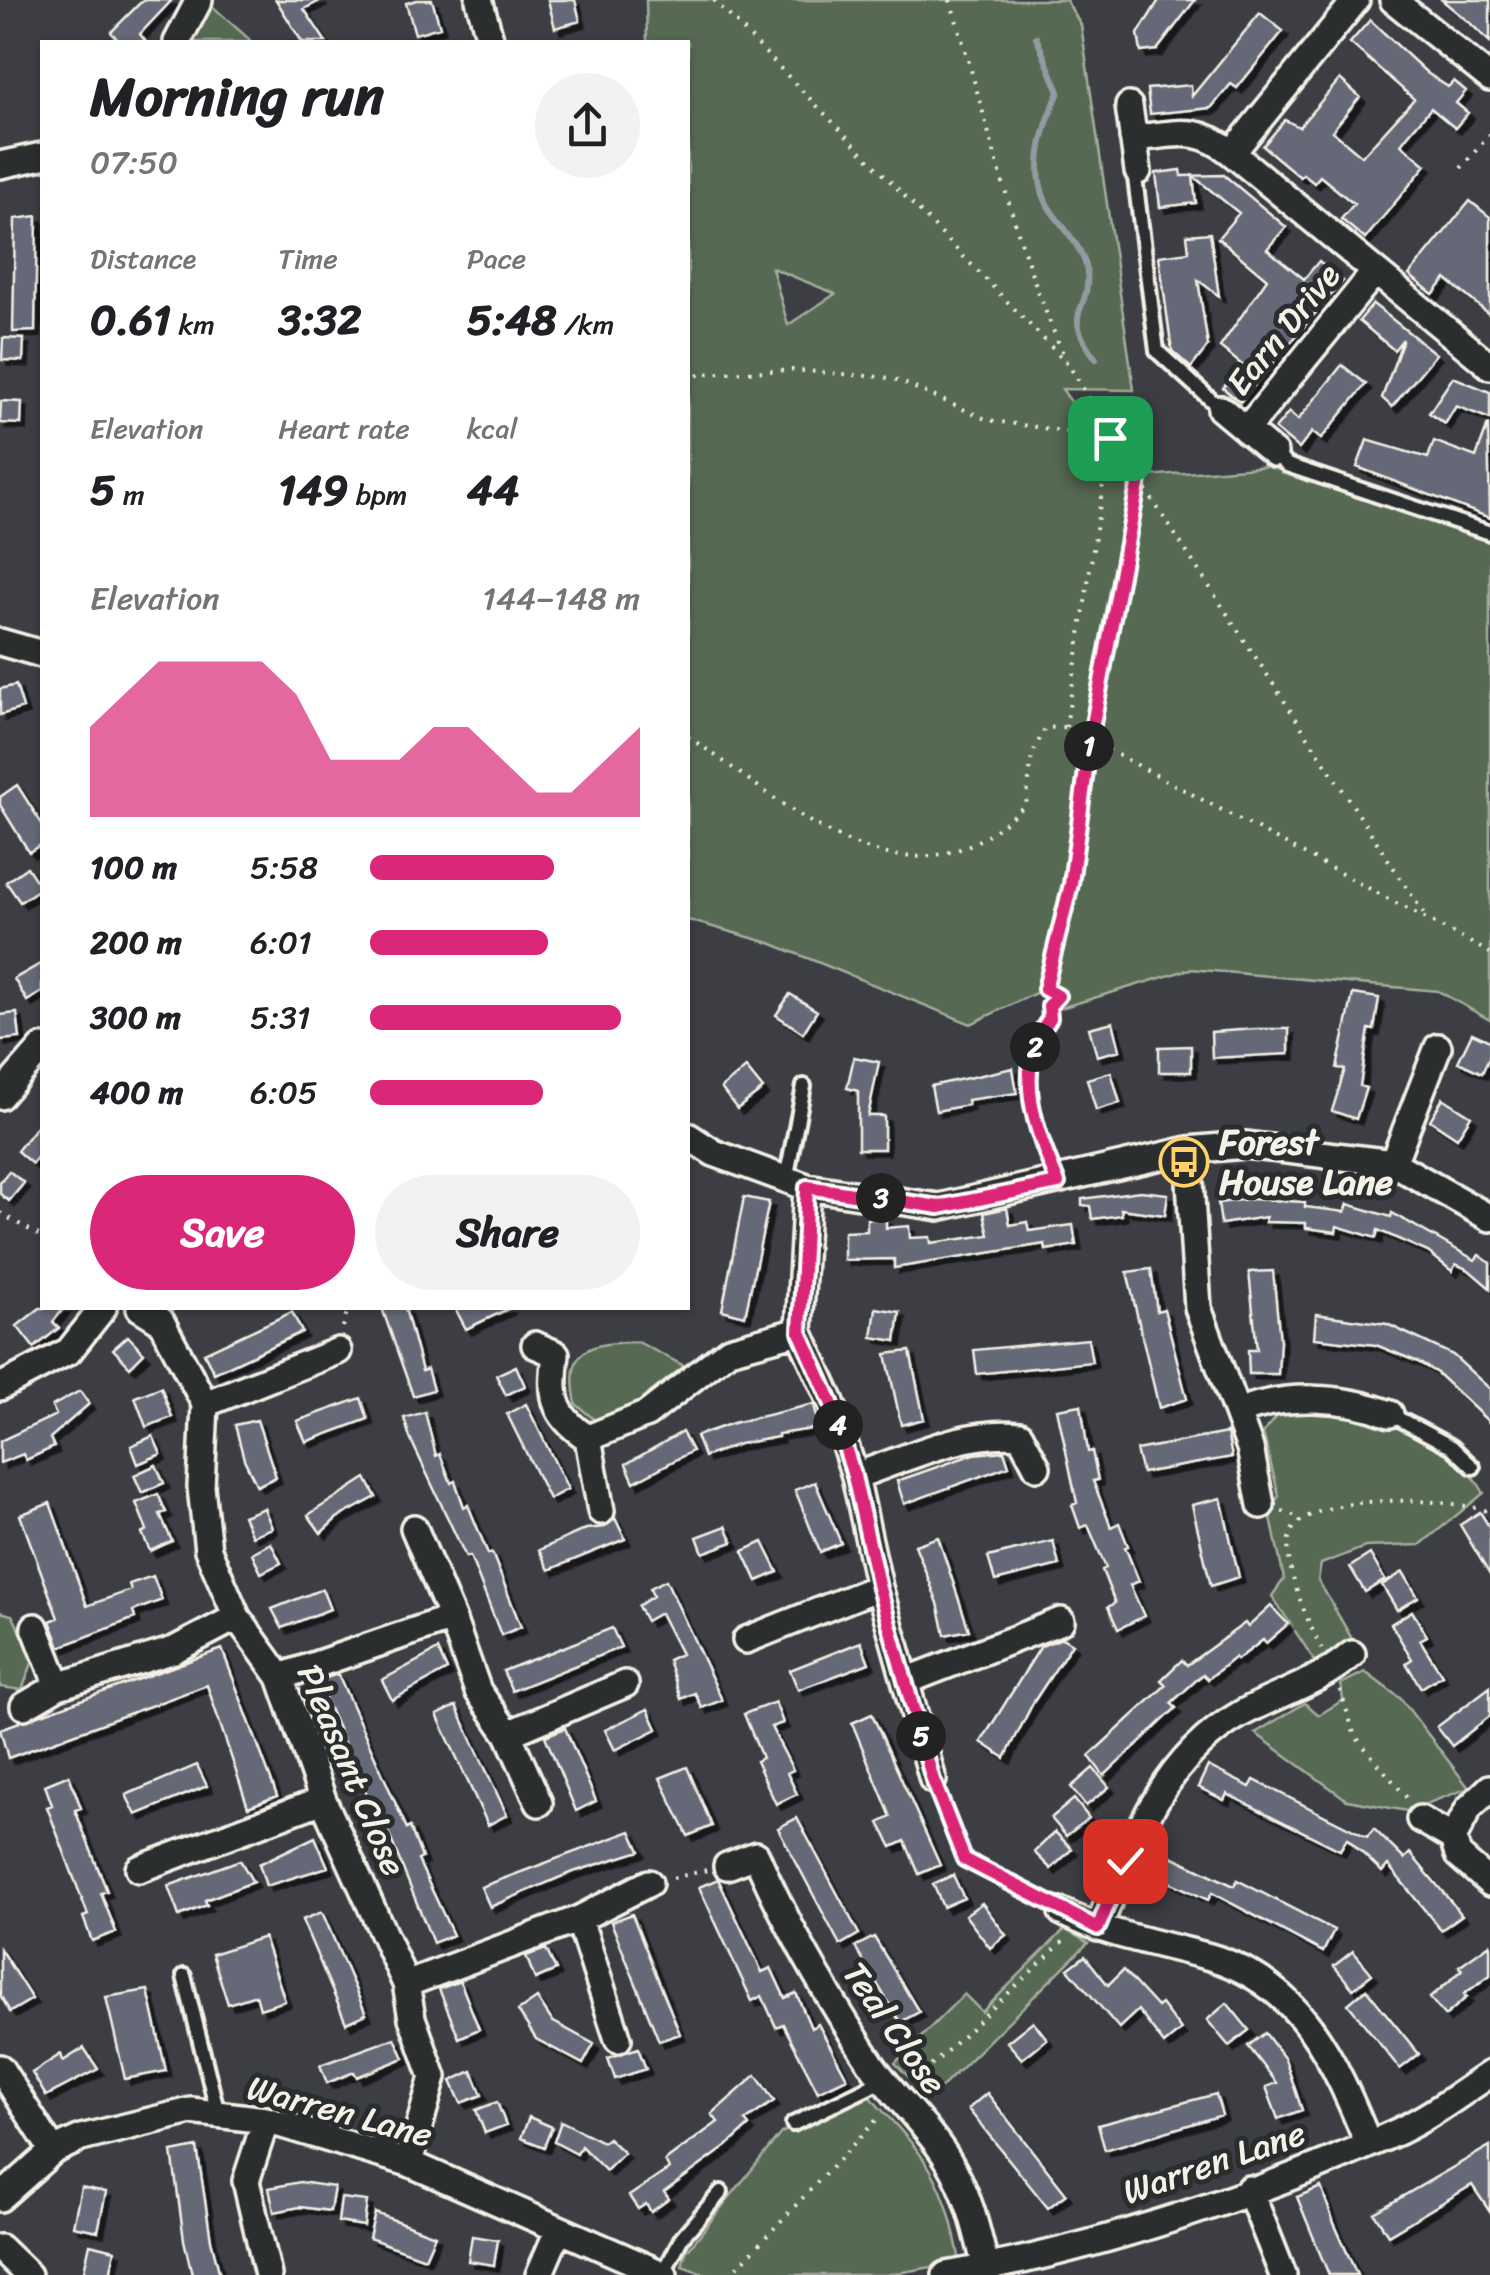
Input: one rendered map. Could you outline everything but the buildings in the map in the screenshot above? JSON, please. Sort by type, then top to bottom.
[{"type":"street","points":[[178,40],[199,0]]},
{"type":"street","points":[[479,0],[491,40]]},
{"type":"street","points":[[1232,152],[1356,0]]},
{"type":"street","points":[[1393,0],[1490,78]]},
{"type":"street","points":[[1129,106],[1138,171]]},
{"type":"street","points":[[1133,138],[1191,131],[1211,136],[1490,366]]},
{"type":"street","points":[[0,165],[40,156]]},
{"type":"street","name":"Earn Drive","points":[[1246,430],[1374,273]]},
{"type":"street","name":"Earn Drive","points":[[1221,409],[1274,453]]},
{"type":"street","points":[[0,642],[40,653]]},
{"type":"street","points":[[1393,1163],[1438,1047]]},
{"type":"street","points":[[0,1096],[40,1050]]},
{"type":"street","points":[[690,1137],[714,1153],[797,1183],[939,1207],[1058,1183],[1188,1150],[1245,1145],[1393,1163],[1490,1218]]},
{"type":"street","points":[[1188,1150],[1198,1308],[1238,1412],[1261,1505]]},
{"type":"street","points":[[797,1183],[800,1332],[831,1402],[854,1476],[879,1588],[933,1780]]},
{"type":"street","points":[[0,1387],[69,1350],[101,1310]]},
{"type":"street","points":[[143,1310],[161,1322],[205,1404],[338,1351]]},
{"type":"street","points":[[588,1438],[647,1414],[729,1350],[800,1332]]},
{"type":"street","points":[[535,1344],[556,1354],[552,1391],[565,1424],[588,1438],[601,1511]]},
{"type":"street","points":[[1238,1412],[1266,1400],[1361,1403],[1390,1414]]},
{"type":"street","name":"Pleasant Close","points":[[205,1404],[202,1486],[208,1550],[237,1617],[280,1678],[323,1800],[406,1984],[412,2018],[433,2077],[409,2163]]},
{"type":"street","points":[[854,1476],[970,1438],[1027,1425],[1037,1467]]},
{"type":"street","points":[[414,1528],[478,1691],[508,1734],[539,1802]]},
{"type":"street","points":[[746,1640],[879,1588]]},
{"type":"street","points":[[24,1706],[58,1686],[174,1650],[237,1617]]},
{"type":"street","points":[[280,1678],[452,1618]]},
{"type":"street","points":[[906,1681],[1061,1621]]},
{"type":"street","points":[[35,1627],[58,1686]]},
{"type":"street","points":[[1098,1928],[1141,1824],[1188,1756],[1234,1718],[1343,1662]]},
{"type":"street","points":[[508,1734],[625,1684]]},
{"type":"street","points":[[1490,1788],[1468,1808],[1453,1838],[1458,1855],[1490,1883]]},
{"type":"street","points":[[139,1869],[323,1800]]},
{"type":"street","points":[[1420,1819],[1453,1838]]},
{"type":"street","name":"Teal Close","points":[[727,1866],[756,1854],[788,1928],[884,2080],[947,2156],[962,2186],[986,2268]]},
{"type":"street","points":[[406,1984],[578,1919],[648,1883]]},
{"type":"street","points":[[1062,1912],[1139,1942],[1212,1958],[1269,1985],[1294,2006],[1325,2045],[1368,2143]]},
{"type":"street","points":[[578,1919],[618,2039]]},
{"type":"street","points":[[0,2068],[53,2150]]},
{"type":"street","name":"Warren Lane","points":[[946,2275],[986,2268],[1140,2226],[1249,2190],[1401,2130],[1490,2074]]},
{"type":"street","name":"Warren Lane","points":[[0,2198],[53,2150],[120,2126],[191,2111],[218,2114],[266,2120],[409,2163],[469,2186],[558,2231],[664,2275]]},
{"type":"street","points":[[266,2120],[246,2181],[268,2275]]},
{"type":"street","points":[[1249,2190],[1283,2275]]},
{"type":"street","points":[[539,2275],[558,2231]]},
{"type":"street","points":[[0,2248],[28,2275]]},
{"type":"lane","points":[[1138,171],[1135,178],[1157,350],[1162,360],[1221,409]]},
{"type":"lane","points":[[1274,453],[1288,464],[1490,533]]},
{"type":"lane","points":[[797,1183],[804,1086]]},
{"type":"lane","points":[[1390,1414],[1452,1447],[1474,1467]]},
{"type":"lane","points":[[184,1976],[218,2114]]},
{"type":"lane","points":[[793,2124],[884,2080]]},
{"type":"lane","points":[[664,2275],[682,2237],[721,2192]]},
{"type":"path","points":[[714,0],[1068,364]]},
{"type":"path","points":[[950,0],[1014,218],[1046,316],[1068,364],[1110,438],[1428,920]]},
{"type":"path","points":[[1461,168],[1490,134]]},
{"type":"path","points":[[690,380],[700,374],[792,370],[892,378],[988,420],[1110,438]]},
{"type":"path","points":[[1066,728],[1110,438]]},
{"type":"path","points":[[1058,1183],[1033,1122],[1030,1077],[1037,1035],[1050,1018],[1049,1006],[1058,996],[1045,989],[1071,884],[1090,740],[1139,480]]},
{"type":"path","points":[[690,738],[796,817],[863,847],[934,857],[983,839],[1026,805],[1032,755],[1045,728],[1066,728],[1490,952]]},
{"type":"path","points":[[0,1213],[40,1236]]},
{"type":"path","points":[[1420,1819],[1397,1780],[1355,1736],[1343,1662],[1305,1619],[1287,1549],[1290,1534],[1301,1518],[1317,1510],[1392,1499],[1443,1500],[1490,1512]]},
{"type":"path","points":[[933,1780],[964,1859],[1062,1912]]},
{"type":"path","points":[[648,1883],[727,1866]]},
{"type":"green space","points":[[646,0],[1066,0],[1081,25],[1134,390],[1062,389],[1124,478],[1268,466],[1490,542],[1490,1020],[1438,991],[1190,969],[1044,1013],[1044,989],[971,1024],[770,943],[690,921],[690,40],[647,40]],"holes":[[[772,268],[835,294],[788,325]]]},
{"type":"green space","points":[[212,6],[250,40],[193,40]]},
{"type":"green space","points":[[638,1342],[688,1368],[664,1396],[597,1422],[576,1404],[573,1385],[577,1360],[593,1347]]},
{"type":"green space","points":[[1326,1403],[1394,1425],[1435,1444],[1470,1473],[1484,1493],[1420,1545],[1365,1547],[1321,1564],[1318,1580],[1355,1644],[1316,1663],[1272,1596],[1284,1579],[1269,1509],[1279,1496],[1263,1433],[1285,1407]]},
{"type":"green space","points":[[0,1612],[12,1615],[34,1658],[22,1690],[0,1687]]},
{"type":"green space","points":[[1365,1672],[1401,1699],[1469,1788],[1407,1811],[1347,1800],[1255,1733],[1305,1703],[1319,1715],[1343,1700],[1341,1684]]},
{"type":"green space","points":[[1065,1929],[1088,1943],[930,2099],[895,2063],[964,1994],[982,2012]]},
{"type":"green space","points":[[868,2095],[930,2169],[947,2208],[960,2262],[886,2275],[707,2275],[682,2266],[686,2252],[781,2133]]},
{"type":"waterway","points":[[1036,37],[1059,92],[1043,136],[1040,183],[1044,198],[1085,264],[1087,286],[1078,321],[1085,343],[1096,359]]},
{"type":"place","name":"Forest House Lane","points":[[1184,1162]]},
{"type":"route","points":[[1110,438],[1139,480],[1090,740],[1071,884],[1045,989],[1058,996],[1049,1006],[1050,1018],[1037,1035],[1030,1077],[1033,1122],[1058,1183],[939,1207],[807,1187],[800,1332],[831,1402],[933,1780],[964,1859],[1098,1928],[1125,1861]]}]
